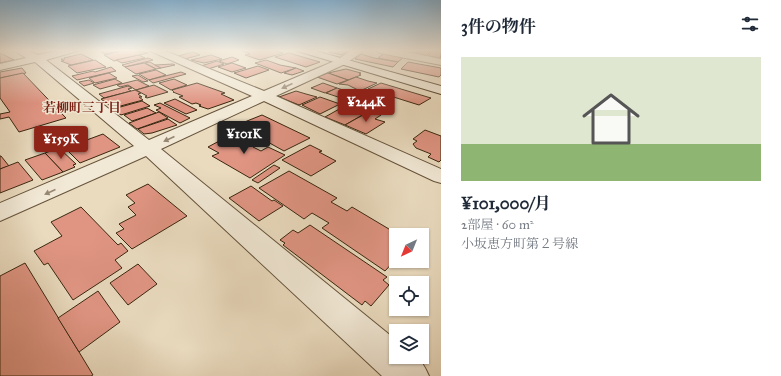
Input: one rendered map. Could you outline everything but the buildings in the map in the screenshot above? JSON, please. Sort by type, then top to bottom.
[{"type":"street","points":[[44,68],[148,148],[410,376]]},
{"type":"street","points":[[195,68],[264,96],[441,177]]},
{"type":"street","points":[[0,214],[328,68]]},
{"type":"street","points":[[361,68],[441,90]]},
{"type":"district","name":"若柳町三丁目","points":[[82,107]]}]
